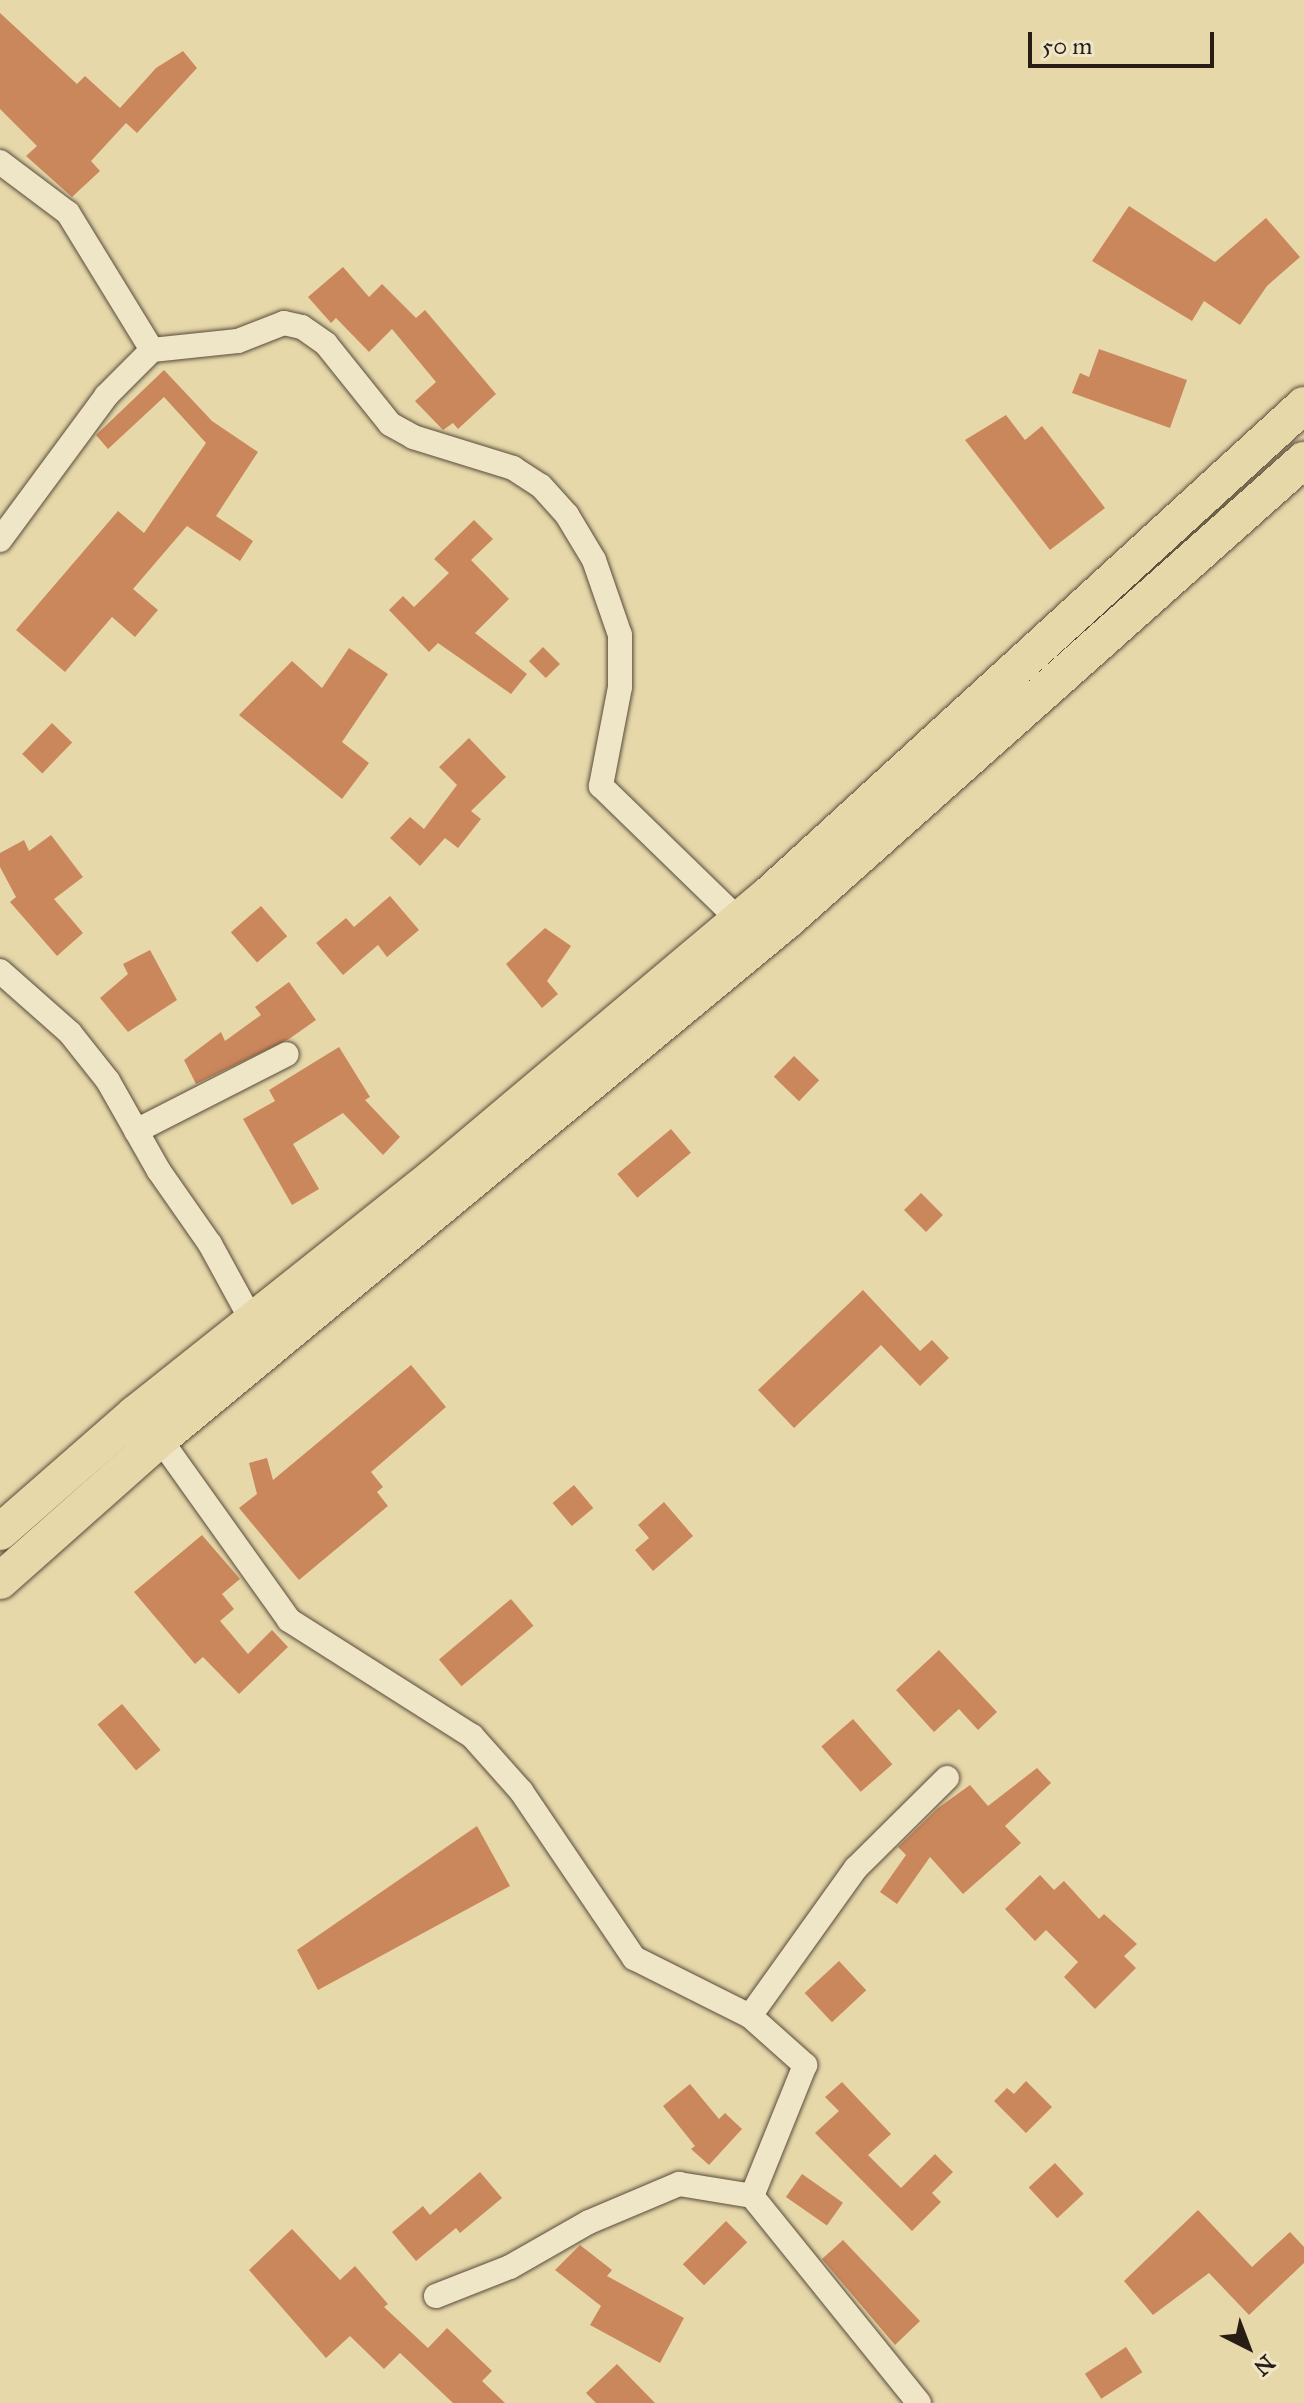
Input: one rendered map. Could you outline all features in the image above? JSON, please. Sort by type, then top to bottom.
[{"type":"highway","points":[[0,1532],[252,1321],[433,1177],[739,920],[1304,405]]},
{"type":"highway","points":[[0,1581],[160,1439],[789,919],[1304,460]]},
{"type":"street","points":[[0,162],[68,213],[152,350]]},
{"type":"street","points":[[0,540],[106,396],[152,350],[238,341],[284,323],[302,327],[326,344],[390,424],[413,437],[513,468],[541,486],[567,515],[594,560],[620,635],[620,687],[601,786],[739,920]]},
{"type":"street","points":[[0,971],[70,1033],[108,1081],[136,1131],[210,1244],[252,1321]]},
{"type":"street","points":[[136,1131],[287,1054]]},
{"type":"street","points":[[160,1439],[289,1620],[472,1736],[521,1791],[634,1958],[750,2016],[805,2065],[752,2196]]},
{"type":"street","points":[[750,2016],[856,1868],[947,1778]]},
{"type":"street","points":[[436,2296],[510,2267],[589,2222],[679,2184],[752,2196],[919,2403]]},
{"type":"building","points":[[0,13],[77,84],[85,76],[120,108],[156,68],[183,51],[197,68],[137,133],[126,123],[91,161],[100,171],[72,197],[26,156],[37,146],[0,109]]},
{"type":"building","points":[[1129,206],[1215,262],[1266,218],[1300,257],[1267,286],[1240,325],[1204,301],[1192,321],[1092,261]]},
{"type":"building","points":[[343,267],[369,297],[382,284],[416,318],[425,310],[496,394],[458,429],[453,423],[443,430],[415,401],[436,382],[392,329],[369,352],[336,318],[331,323],[308,297]]},
{"type":"building","points":[[1099,349],[1187,380],[1170,428],[1072,393],[1080,373],[1089,377]]},
{"type":"building","points":[[164,370],[212,421],[258,452],[216,516],[253,541],[240,561],[187,526],[133,589],[158,610],[135,637],[112,617],[65,672],[16,630],[118,511],[144,533],[206,443],[164,397],[108,449],[96,435]]},
{"type":"building","points":[[1006,415],[1025,440],[1042,426],[1105,508],[1050,550],[965,440]]},
{"type":"building","points":[[474,520],[493,539],[471,560],[509,599],[475,633],[527,674],[511,694],[438,643],[429,652],[389,610],[403,596],[414,607],[449,573],[434,559]]},
{"type":"building","points":[[543,647],[560,664],[546,678],[529,661]]},
{"type":"building","points":[[349,648],[388,674],[342,742],[369,763],[342,799],[239,715],[292,661],[322,688]]},
{"type":"building","points":[[52,723],[72,742],[42,773],[22,754]]},
{"type":"building","points":[[469,738],[506,777],[471,811],[481,819],[458,848],[445,838],[420,866],[390,838],[410,817],[424,829],[457,785],[439,767]]},
{"type":"building","points":[[51,835],[83,877],[54,899],[83,933],[57,956],[10,902],[16,897],[0,867],[0,853],[24,840],[29,851]]},
{"type":"building","points":[[390,896],[419,930],[387,957],[378,945],[343,975],[316,943],[346,918],[354,927]]},
{"type":"building","points":[[261,906],[287,936],[257,962],[231,932]]},
{"type":"building","points":[[545,928],[571,946],[547,981],[558,994],[542,1008],[506,964]]},
{"type":"building","points":[[150,950],[177,1000],[128,1032],[100,998],[128,974],[123,964]]},
{"type":"building","points":[[289,982],[316,1020],[289,1039],[196,1084],[184,1060],[221,1032],[225,1041],[261,1015],[255,1007]]},
{"type":"building","points":[[339,1047],[370,1097],[365,1100],[400,1137],[383,1155],[343,1113],[293,1144],[319,1189],[292,1205],[243,1119],[275,1101],[269,1090]]},
{"type":"building","points":[[794,1056],[819,1080],[799,1101],[774,1077]]},
{"type":"building","points":[[671,1129],[691,1153],[637,1198],[617,1174]]},
{"type":"building","points":[[921,1193],[943,1215],[926,1232],[904,1210]]},
{"type":"building","points":[[863,1290],[920,1351],[932,1340],[949,1358],[920,1386],[881,1345],[794,1428],[758,1390]]},
{"type":"building","points":[[411,1365],[446,1407],[371,1472],[383,1487],[377,1492],[388,1506],[299,1580],[239,1508],[257,1494],[249,1463],[267,1458],[273,1480]]},
{"type":"building","points":[[574,1485],[593,1508],[572,1526],[553,1503]]},
{"type":"building","points":[[664,1502],[693,1536],[653,1571],[635,1550],[649,1538],[638,1525]]},
{"type":"building","points":[[202,1535],[240,1579],[222,1594],[234,1609],[220,1621],[248,1654],[272,1630],[288,1647],[239,1694],[203,1657],[195,1664],[134,1592]]},
{"type":"building","points":[[511,1599],[533,1626],[461,1686],[439,1659]]},
{"type":"building","points":[[939,1650],[997,1712],[978,1730],[959,1709],[934,1732],[896,1690]]},
{"type":"building","points":[[122,1704],[161,1750],[136,1771],[97,1725]]},
{"type":"building","points":[[853,1719],[892,1764],[861,1792],[821,1747]]},
{"type":"building","points":[[1037,1768],[1051,1783],[1005,1826],[1021,1843],[963,1894],[930,1857],[897,1904],[880,1892],[906,1855],[898,1847],[938,1808],[970,1785],[988,1806]]},
{"type":"building","points":[[477,1826],[510,1886],[318,1990],[297,1950]]},
{"type":"building","points":[[1040,1875],[1054,1890],[1064,1881],[1099,1919],[1104,1914],[1137,1944],[1124,1956],[1136,1968],[1095,2009],[1064,1977],[1078,1962],[1046,1930],[1035,1941],[1005,1909]]},
{"type":"building","points":[[839,1961],[866,1990],[832,2022],[805,1993]]},
{"type":"building","points":[[1026,2081],[1052,2107],[1026,2133],[994,2101],[1007,2088],[1014,2094]]},
{"type":"building","points":[[842,2082],[891,2134],[868,2155],[901,2188],[935,2154],[953,2172],[932,2193],[941,2202],[912,2231],[815,2133],[839,2111],[825,2097]]},
{"type":"building","points":[[690,2084],[719,2119],[725,2113],[742,2129],[709,2165],[691,2149],[695,2146],[663,2106]]},
{"type":"building","points":[[1055,2163],[1084,2194],[1057,2218],[1029,2188]]},
{"type":"building","points":[[480,2172],[502,2198],[460,2233],[456,2228],[416,2261],[392,2232],[423,2206],[430,2215]]},
{"type":"building","points":[[802,2174],[843,2203],[827,2226],[786,2197]]},
{"type":"building","points":[[1198,2210],[1252,2267],[1290,2232],[1304,2247],[1304,2263],[1249,2315],[1209,2273],[1153,2315],[1124,2281]]},
{"type":"building","points":[[726,2221],[747,2242],[704,2285],[683,2264]]},
{"type":"building","points":[[292,2229],[340,2280],[355,2266],[388,2304],[384,2307],[428,2348],[447,2328],[492,2371],[482,2381],[505,2403],[453,2403],[400,2353],[384,2369],[350,2336],[326,2358],[249,2270]]},
{"type":"building","points":[[843,2240],[920,2321],[895,2345],[822,2259]]},
{"type":"building","points":[[580,2245],[612,2270],[607,2276],[684,2318],[660,2363],[590,2325],[601,2306],[555,2270]]},
{"type":"building","points":[[1126,2347],[1142,2372],[1101,2399],[1085,2374]]},
{"type":"building","points":[[617,2364],[655,2403],[596,2403],[586,2393]]}]
